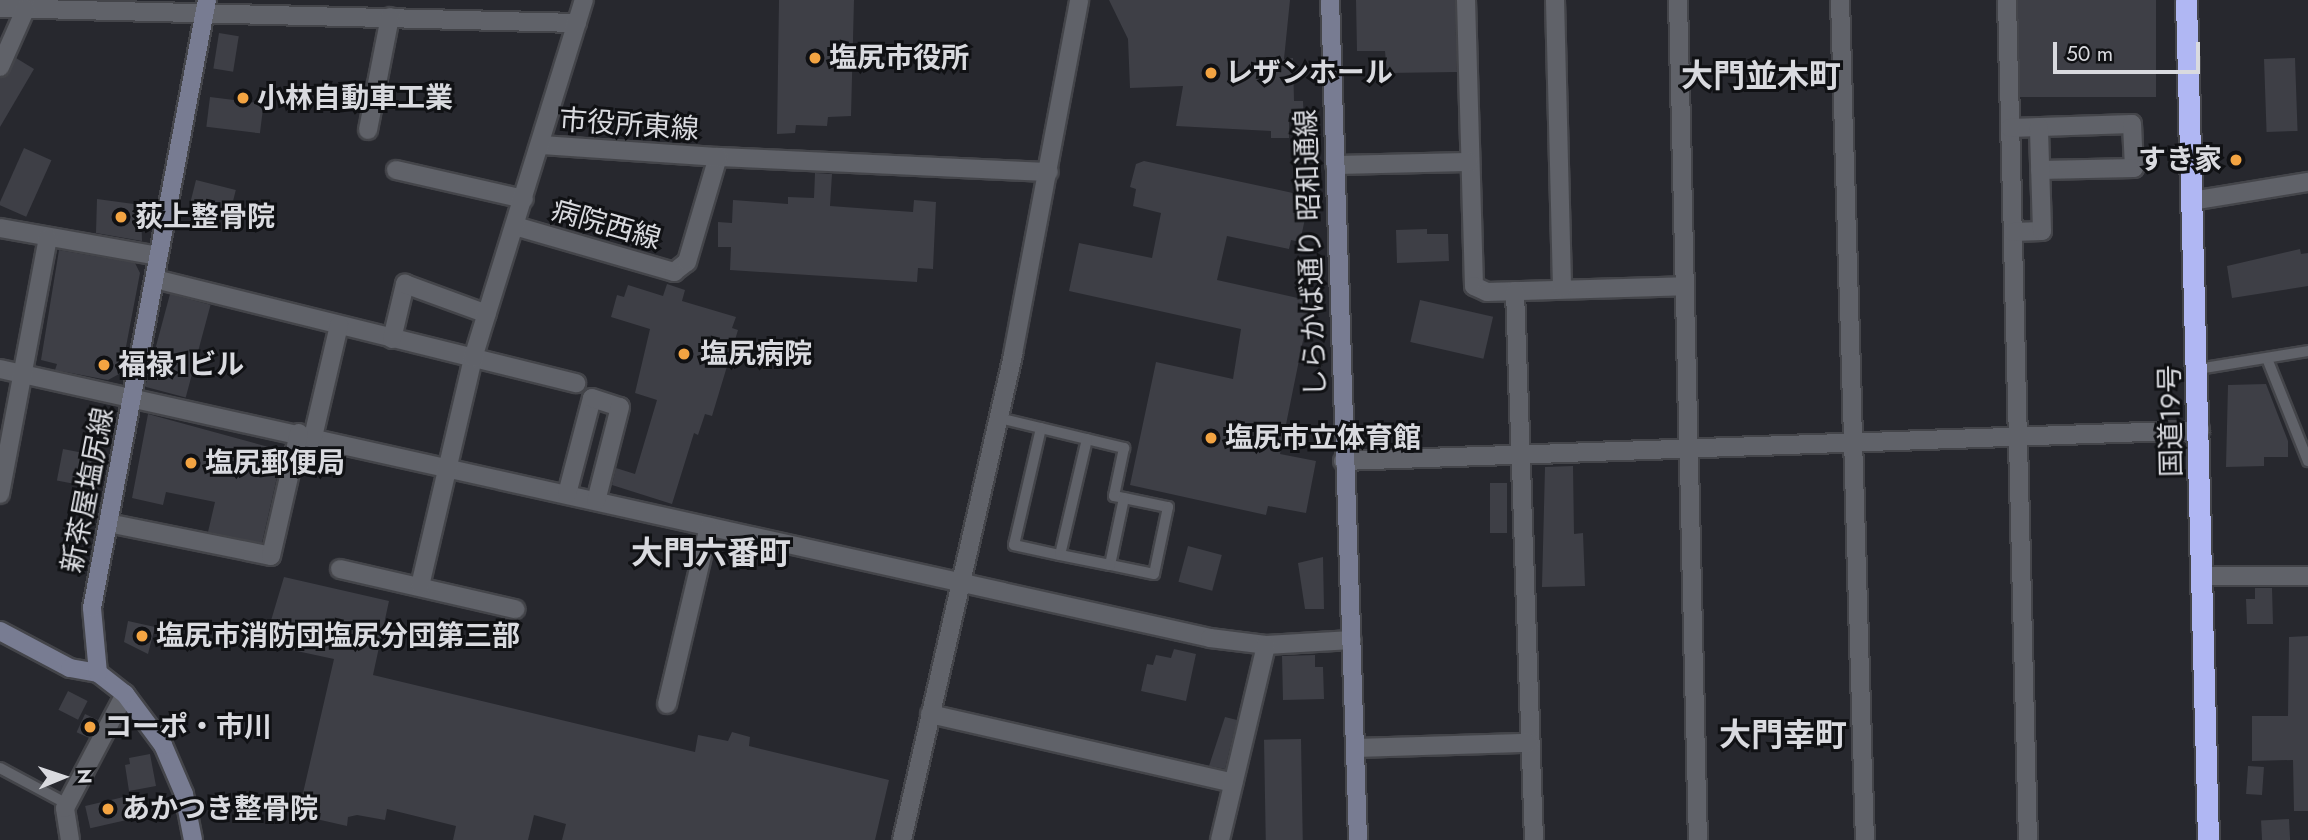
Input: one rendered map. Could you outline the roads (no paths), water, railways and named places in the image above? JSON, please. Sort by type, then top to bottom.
[{"type":"highway","name":"国道19号","points":[[2186,0],[2200,430],[2208,840]]},
{"type":"street","points":[[420,586],[444,466],[473,358],[543,145],[584,0]]},
{"type":"street","points":[[902,840],[999,418],[1049,172],[1079,0]]},
{"type":"street","name":"しらかば通り 昭和通線","points":[[1330,0],[1343,461],[1358,840]]},
{"type":"street","points":[[1466,0],[1474,286],[1515,291],[1684,286]]},
{"type":"street","points":[[1555,0],[1562,288]]},
{"type":"street","points":[[1678,0],[1698,840]]},
{"type":"street","points":[[1840,0],[1865,840]]},
{"type":"street","points":[[2007,0],[2028,840]]},
{"type":"street","points":[[0,8],[206,6],[384,11],[578,23]]},
{"type":"street","name":"新茶屋塩尻線","points":[[98,673],[92,608],[206,6]]},
{"type":"street","points":[[0,67],[26,8]]},
{"type":"street","points":[[368,130],[384,11]]},
{"type":"street","points":[[2010,128],[2132,124],[2134,168],[2040,170]]},
{"type":"street","points":[[2012,232],[2042,232],[2039,127]]},
{"type":"street","name":"市役所東線","points":[[543,145],[718,157],[681,270]]},
{"type":"street","points":[[718,157],[1049,172]]},
{"type":"street","points":[[1335,165],[1469,162]]},
{"type":"street","points":[[396,170],[524,199]]},
{"type":"street","points":[[2192,201],[2308,182]]},
{"type":"street","name":"病院西線","points":[[515,226],[674,272],[681,270]]},
{"type":"street","points":[[0,228],[159,256]]},
{"type":"street","points":[[0,494],[48,238]]},
{"type":"street","points":[[155,279],[576,383]]},
{"type":"street","points":[[392,339],[405,284],[488,314]]},
{"type":"street","points":[[1515,291],[1534,840]]},
{"type":"street","points":[[108,523],[271,556],[339,325]]},
{"type":"street","points":[[0,369],[1210,638],[1266,645],[1352,639]]},
{"type":"street","points":[[567,494],[592,398],[620,407],[596,501]]},
{"type":"street","points":[[1343,461],[2200,430]]},
{"type":"street","points":[[667,704],[709,527]]},
{"type":"street","points":[[340,569],[515,609]]},
{"type":"street","points":[[2201,576],[2308,576]]},
{"type":"street","points":[[0,632],[69,668],[98,673],[125,694],[163,745],[184,794],[196,839]]},
{"type":"street","points":[[1220,840],[1266,645]]},
{"type":"street","points":[[71,840],[67,804],[125,694]]},
{"type":"street","points":[[930,714],[1233,783]]},
{"type":"street","points":[[1356,747],[1529,743]]},
{"type":"lane","points":[[2198,369],[2268,361],[2308,351]]},
{"type":"lane","points":[[2268,361],[2308,461]]},
{"type":"lane","points":[[999,418],[1041,428],[1087,439],[1124,448],[1114,496],[1168,508],[1154,574],[1014,544],[1041,428]]},
{"type":"lane","points":[[1060,555],[1087,439]]},
{"type":"lane","points":[[1110,565],[1124,498]]},
{"type":"lane","points":[[0,768],[67,804]]},
{"type":"place","name":"塩尻市役所","points":[[815,58]]},
{"type":"place","name":"レザンホール","points":[[1211,73]]},
{"type":"place","name":"小林自動車工業","points":[[243,98]]},
{"type":"place","name":"すき家","points":[[2236,160]]},
{"type":"place","name":"荻上整骨院","points":[[121,217]]},
{"type":"place","name":"塩尻病院","points":[[684,354]]},
{"type":"place","name":"福禄1ビル","points":[[104,365]]},
{"type":"place","name":"塩尻市立体育館","points":[[1211,438]]},
{"type":"place","name":"塩尻郵便局","points":[[191,463]]},
{"type":"place","name":"塩尻市消防団塩尻分団第三部","points":[[142,636]]},
{"type":"place","name":"コーポ・市川","points":[[90,727]]},
{"type":"place","name":"あかつき整骨院","points":[[108,809]]},
{"type":"district","name":"大門並木町","points":[[1761,76]]},
{"type":"district","name":"大門六番町","points":[[711,553]]},
{"type":"district","name":"大門幸町","points":[[1783,735]]}]
